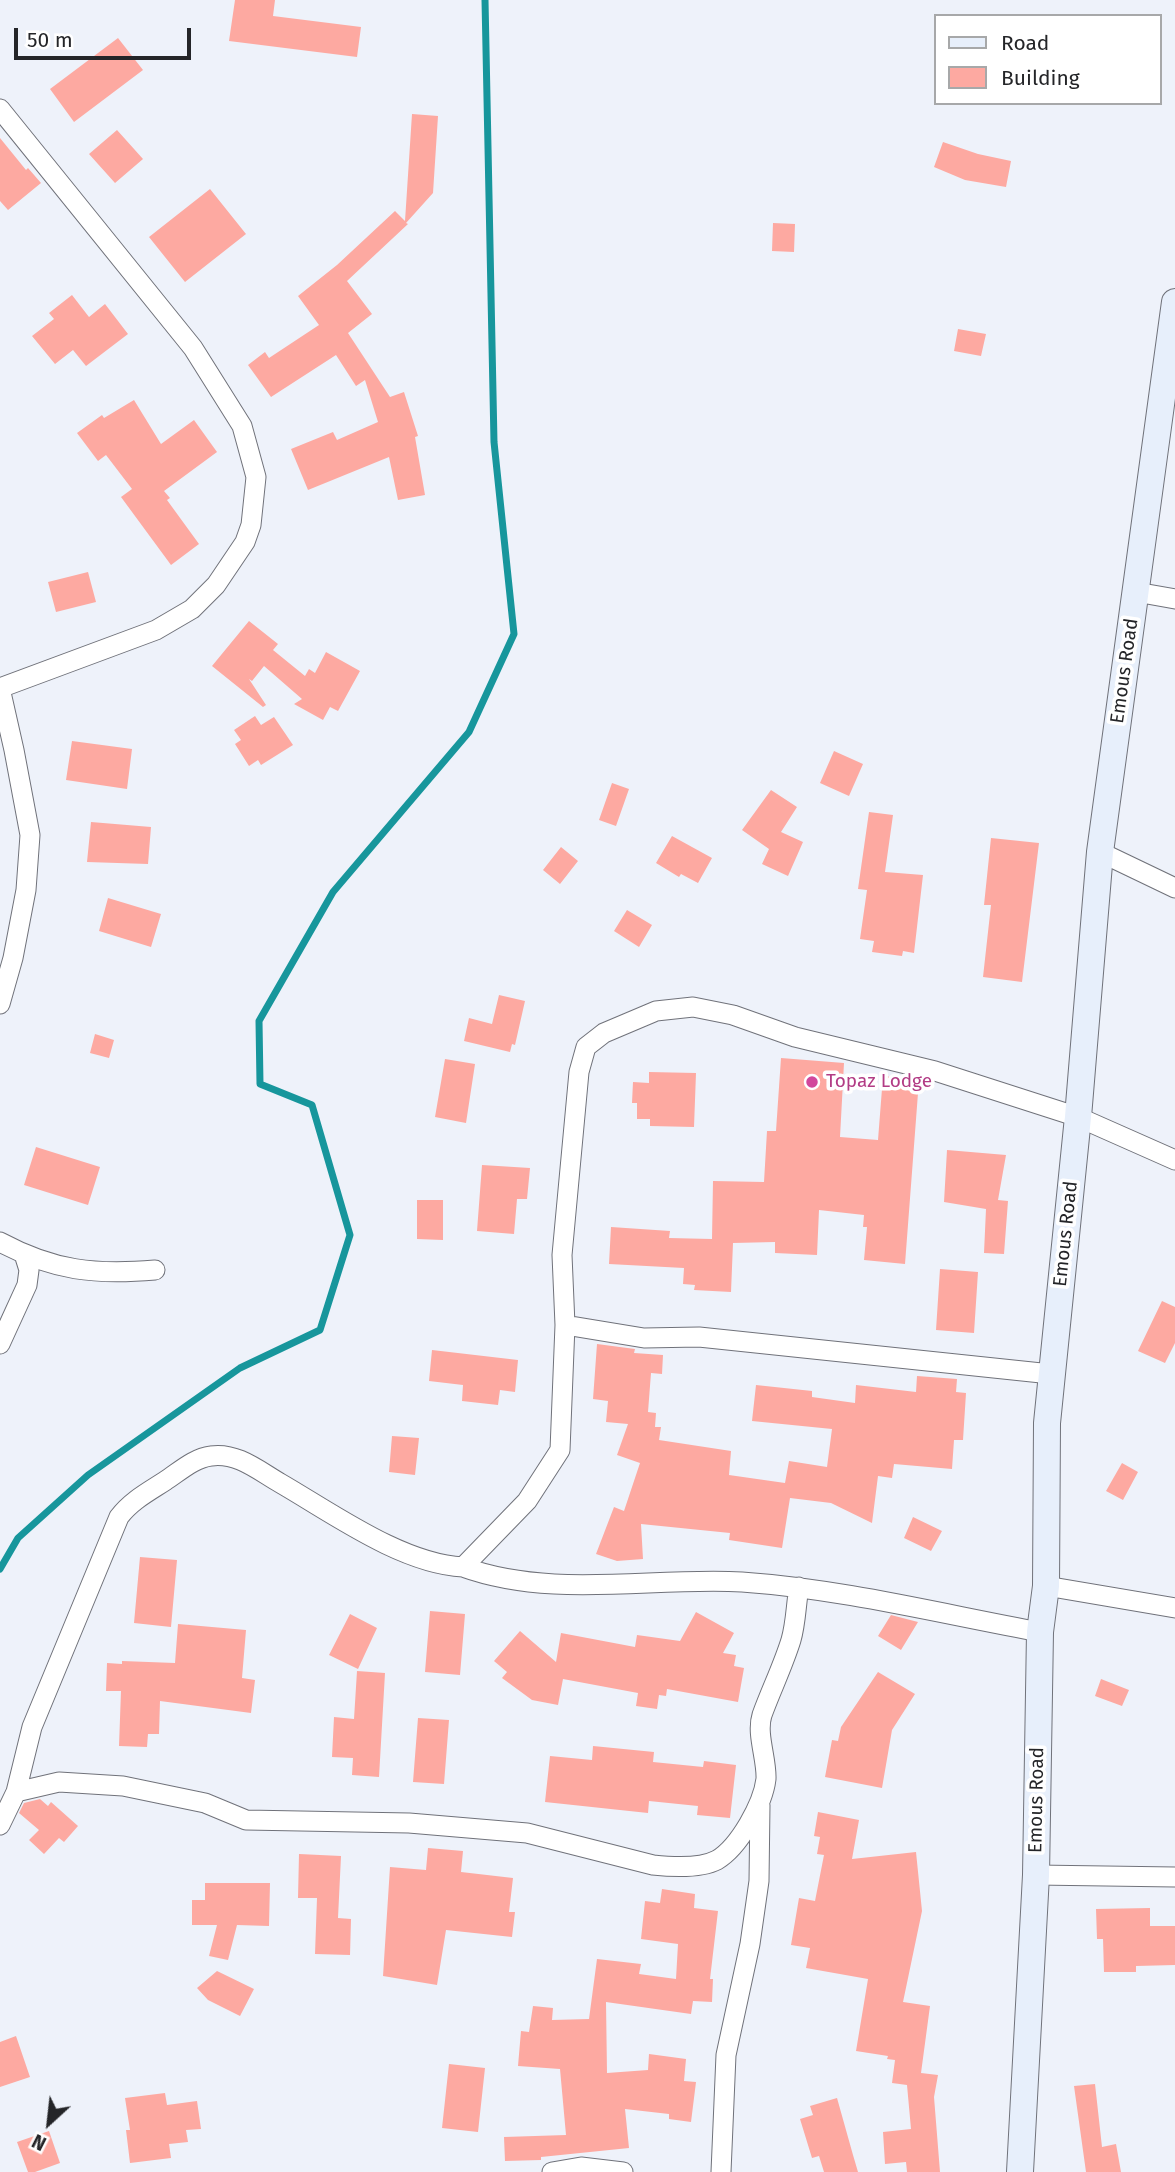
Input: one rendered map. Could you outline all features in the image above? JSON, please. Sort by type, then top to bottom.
[{"type":"street","points":[[0,109],[193,348],[242,426],[256,477],[251,524],[244,542],[216,585],[192,609],[156,630],[0,688],[15,750],[30,835],[26,890],[13,958],[0,1004]]},
{"type":"street","name":"Emous Road","points":[[1020,2172],[1036,1875],[1040,1632],[1046,1586],[1047,1423],[1051,1374],[1078,1116],[1100,852],[1175,302]]},
{"type":"street","points":[[1136,592],[1175,599]]},
{"type":"street","points":[[1100,852],[1175,888]]},
{"type":"street","points":[[463,1567],[527,1501],[560,1450],[565,1325],[562,1255],[579,1072],[586,1047],[604,1032],[656,1011],[693,1007],[733,1015],[795,1037],[935,1071],[1078,1116],[1175,1160]]},
{"type":"street","points":[[0,1242],[24,1255],[53,1265],[113,1274],[155,1270]]},
{"type":"street","points":[[0,1344],[27,1285],[29,1270],[24,1255]]},
{"type":"street","points":[[565,1325],[644,1338],[699,1337],[1051,1374]]},
{"type":"street","points":[[0,1825],[16,1792],[32,1727],[119,1517],[128,1505],[195,1461],[210,1456],[239,1459],[419,1560],[443,1566],[463,1567],[501,1579],[538,1584],[739,1582],[799,1587],[1040,1632]]},
{"type":"street","points":[[1046,1586],[1175,1608]]},
{"type":"street","points":[[721,2172],[726,2055],[750,1944],[759,1881],[760,1804],[766,1772],[761,1718],[792,1638],[799,1587]]},
{"type":"street","points":[[16,1792],[59,1782],[123,1786],[205,1803],[246,1820],[409,1823],[527,1833],[670,1867],[717,1860],[742,1835],[760,1804]]},
{"type":"street","points":[[1036,1875],[1175,1877]]},
{"type":"street","points":[[552,2172],[581,2167],[623,2172]]},
{"type":"building","points":[[235,0],[275,0],[273,16],[361,27],[357,57],[229,41]]},
{"type":"building","points":[[118,38],[143,70],[74,122],[50,89]]},
{"type":"building","points":[[412,114],[438,116],[433,193],[406,223],[408,224],[347,281],[372,314],[348,333],[390,397],[404,392],[418,436],[415,437],[425,495],[398,500],[389,457],[308,490],[291,449],[333,432],[337,440],[378,422],[365,380],[356,386],[336,355],[271,397],[248,365],[265,352],[269,358],[319,325],[298,296],[337,265],[395,211],[405,221]]},
{"type":"building","points":[[117,130],[143,159],[115,183],[89,154]]},
{"type":"building","points":[[0,138],[26,170],[28,168],[41,183],[8,210],[0,201]]},
{"type":"building","points":[[943,142],[978,154],[1011,161],[1006,187],[965,180],[934,167]]},
{"type":"building","points":[[210,189],[246,234],[185,282],[149,237]]},
{"type":"building","points":[[773,223],[795,224],[794,252],[772,251]]},
{"type":"building","points":[[72,295],[89,317],[105,304],[128,334],[86,366],[73,350],[55,364],[32,336],[54,319],[49,313]]},
{"type":"building","points":[[958,329],[986,334],[981,356],[954,351]]},
{"type":"building","points":[[134,400],[161,444],[194,420],[217,452],[164,491],[170,498],[167,500],[199,544],[171,565],[121,497],[132,489],[106,455],[98,461],[77,433],[102,415],[104,418]]},
{"type":"building","points":[[88,572],[96,602],[56,612],[48,582]]},
{"type":"building","points":[[249,621],[278,644],[273,650],[305,676],[309,669],[315,673],[326,652],[360,671],[338,711],[330,707],[323,720],[294,704],[302,699],[264,666],[252,681],[249,679],[266,705],[263,707],[212,666]]},
{"type":"building","points":[[255,716],[261,725],[274,717],[293,745],[261,765],[258,760],[249,766],[235,744],[241,740],[234,730]]},
{"type":"building","points":[[72,741],[132,749],[127,789],[66,780]]},
{"type":"building","points":[[834,751],[863,764],[849,796],[820,783]]},
{"type":"building","points":[[612,783],[629,789],[616,826],[599,820]]},
{"type":"building","points":[[771,790],[797,807],[781,832],[803,842],[788,876],[762,864],[769,849],[742,830]]},
{"type":"building","points":[[869,812],[893,815],[885,872],[923,875],[914,953],[903,951],[902,956],[872,952],[874,941],[860,939],[867,890],[858,889]]},
{"type":"building","points":[[91,822],[151,827],[148,864],[87,862]]},
{"type":"building","points":[[672,836],[712,858],[698,883],[681,874],[679,877],[656,863]]},
{"type":"building","points":[[991,838],[1039,843],[1022,982],[983,977],[991,905],[984,905]]},
{"type":"building","points":[[561,847],[578,861],[560,884],[543,870]]},
{"type":"building","points":[[108,898],[161,914],[151,947],[99,931]]},
{"type":"building","points":[[627,910],[652,925],[639,947],[614,931]]},
{"type":"building","points":[[499,995],[525,1001],[515,1045],[512,1044],[510,1052],[464,1041],[469,1018],[492,1024]]},
{"type":"building","points":[[95,1034],[114,1040],[109,1058],[90,1053]]},
{"type":"building","points":[[781,1058],[844,1063],[840,1137],[878,1140],[883,1076],[919,1080],[905,1264],[864,1260],[867,1227],[863,1227],[864,1215],[819,1210],[817,1255],[775,1253],[775,1242],[733,1243],[731,1292],[694,1290],[695,1285],[683,1284],[684,1268],[609,1264],[611,1227],[670,1231],[669,1238],[712,1239],[713,1181],[764,1182],[767,1131],[776,1131]]},
{"type":"building","points":[[445,1059],[475,1064],[466,1123],[435,1117]]},
{"type":"building","points":[[649,1072],[696,1073],[694,1127],[650,1126],[650,1119],[637,1119],[637,1103],[632,1103],[633,1082],[649,1083]]},
{"type":"building","points":[[36,1147],[100,1167],[88,1205],[24,1185]]},
{"type":"building","points":[[947,1150],[1006,1155],[998,1200],[1008,1201],[1004,1254],[984,1253],[986,1209],[944,1202]]},
{"type":"building","points":[[482,1165],[530,1168],[527,1199],[517,1199],[514,1234],[477,1231]]},
{"type":"building","points":[[417,1200],[443,1200],[443,1240],[417,1239]]},
{"type":"building","points":[[940,1269],[978,1272],[974,1333],[936,1330]]},
{"type":"building","points":[[1162,1301],[1175,1307],[1175,1343],[1165,1363],[1138,1351]]},
{"type":"building","points":[[597,1344],[635,1349],[634,1353],[663,1355],[662,1374],[651,1373],[648,1412],[656,1413],[655,1427],[661,1427],[659,1440],[731,1451],[729,1475],[785,1483],[789,1461],[827,1467],[832,1429],[752,1421],[756,1385],[812,1391],[812,1397],[855,1403],[856,1385],[916,1392],[917,1376],[957,1379],[956,1392],[966,1393],[963,1440],[954,1440],[952,1469],[894,1464],[892,1478],[878,1476],[872,1523],[831,1503],[790,1498],[782,1548],[729,1540],[730,1533],[641,1524],[643,1559],[617,1561],[596,1554],[614,1507],[624,1511],[640,1463],[617,1455],[628,1424],[606,1422],[608,1401],[593,1399]]},
{"type":"building","points":[[432,1350],[518,1360],[515,1392],[500,1390],[498,1405],[462,1401],[463,1385],[429,1381]]},
{"type":"building","points":[[392,1436],[419,1438],[415,1475],[389,1472]]},
{"type":"building","points":[[1122,1463],[1138,1472],[1123,1500],[1106,1491]]},
{"type":"building","points":[[913,1517],[942,1531],[931,1551],[904,1538]]},
{"type":"building","points":[[140,1557],[177,1560],[171,1627],[134,1623]]},
{"type":"building","points":[[430,1611],[465,1614],[460,1675],[425,1672]]},
{"type":"building","points":[[696,1612],[734,1633],[723,1653],[736,1655],[734,1666],[744,1668],[738,1702],[667,1689],[666,1696],[659,1695],[657,1709],[636,1706],[638,1693],[563,1679],[558,1705],[532,1700],[502,1678],[507,1672],[494,1661],[520,1631],[556,1662],[561,1633],[635,1647],[637,1635],[680,1641]]},
{"type":"building","points":[[350,1614],[377,1628],[358,1669],[329,1655]]},
{"type":"building","points":[[891,1615],[918,1622],[901,1650],[878,1636]]},
{"type":"building","points":[[178,1624],[246,1630],[242,1678],[255,1680],[251,1713],[160,1701],[159,1734],[148,1734],[147,1747],[119,1746],[121,1691],[106,1691],[107,1663],[175,1663]]},
{"type":"building","points":[[357,1671],[385,1673],[379,1777],[352,1775],[353,1758],[332,1757],[334,1717],[354,1719]]},
{"type":"building","points":[[878,1672],[915,1694],[892,1730],[882,1788],[825,1777],[832,1740],[838,1741],[841,1727]]},
{"type":"building","points":[[1101,1679],[1129,1690],[1122,1706],[1095,1696]]},
{"type":"building","points":[[418,1718],[449,1720],[444,1784],[413,1782]]},
{"type":"building","points":[[593,1746],[654,1752],[653,1762],[703,1767],[704,1761],[736,1765],[730,1818],[697,1815],[698,1806],[649,1801],[648,1813],[545,1802],[550,1756],[592,1760]]},
{"type":"building","points":[[40,1799],[48,1806],[51,1802],[78,1826],[64,1842],[59,1838],[44,1854],[29,1840],[39,1830],[19,1813],[24,1803]]},
{"type":"building","points":[[818,1812],[859,1820],[852,1859],[916,1852],[922,1911],[903,2002],[930,2006],[921,2073],[938,2075],[934,2097],[940,2172],[907,2172],[906,2162],[885,2164],[883,2132],[911,2129],[907,2085],[892,2083],[895,2060],[887,2059],[888,2056],[856,2051],[868,1979],[806,1968],[810,1948],[791,1945],[799,1898],[815,1901],[824,1855],[817,1854],[820,1837],[814,1836]]},
{"type":"building","points":[[428,1848],[463,1851],[461,1872],[513,1878],[509,1912],[515,1912],[512,1937],[446,1930],[437,1985],[383,1976],[390,1867],[426,1870]]},
{"type":"building","points":[[299,1854],[341,1856],[338,1918],[351,1919],[350,1955],[315,1954],[317,1898],[298,1898]]},
{"type":"building","points":[[205,1883],[270,1883],[269,1926],[237,1925],[228,1960],[209,1956],[217,1925],[192,1925],[192,1900],[205,1900]]},
{"type":"building","points":[[662,1889],[695,1894],[694,1908],[718,1911],[710,1979],[713,1979],[712,2002],[693,2001],[691,2014],[606,2002],[607,2073],[648,2070],[649,2054],[686,2059],[684,2081],[696,2082],[691,2122],[669,2119],[669,2114],[625,2109],[629,2148],[541,2157],[541,2160],[505,2161],[504,2137],[566,2135],[560,2069],[518,2066],[521,2031],[529,2032],[533,2006],[553,2008],[552,2020],[589,2019],[597,1959],[641,1964],[639,1974],[676,1979],[678,1944],[641,1939],[645,1901],[660,1903]]},
{"type":"building","points":[[1150,1908],[1150,1926],[1175,1926],[1175,1965],[1136,1966],[1136,1972],[1104,1972],[1103,1939],[1097,1939],[1096,1909]]},
{"type":"building","points":[[217,1971],[254,1989],[240,2016],[208,2000],[197,1988]]},
{"type":"building","points":[[16,2036],[30,2077],[0,2087],[0,2042]]},
{"type":"building","points":[[449,2064],[485,2068],[478,2132],[442,2128]]},
{"type":"building","points":[[1095,2084],[1102,2147],[1116,2144],[1121,2172],[1086,2172],[1074,2086]]},
{"type":"building","points":[[165,2093],[167,2105],[197,2101],[201,2129],[186,2130],[188,2142],[169,2144],[171,2158],[130,2163],[126,2130],[130,2130],[125,2098]]},
{"type":"building","points":[[837,2098],[858,2172],[824,2172],[819,2156],[812,2158],[800,2119],[813,2115],[810,2106]]},
{"type":"building","points":[[49,2131],[60,2163],[28,2172],[17,2142]]},
{"type":"waterway","points":[[0,1569],[18,1538],[88,1475],[240,1368],[320,1330],[350,1235],[312,1105],[260,1084],[259,1021],[333,892],[469,732],[514,634],[494,442],[485,0]]},
{"type":"place","name":"Topaz Lodge","points":[[812,1082]]}]
